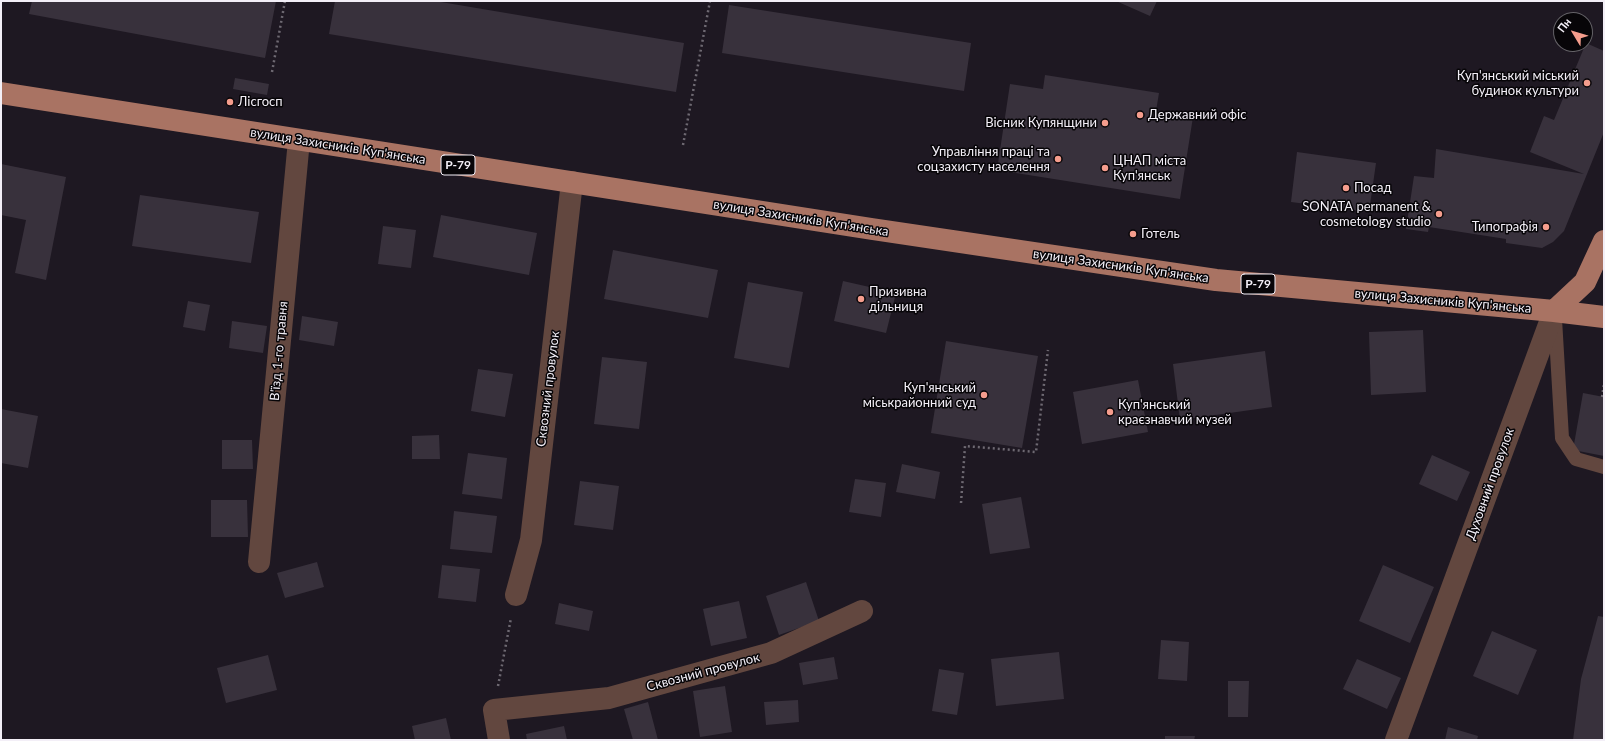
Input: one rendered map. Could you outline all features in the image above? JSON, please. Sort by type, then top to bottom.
[{"type":"main road","name":"вулиця Захисників Куп'янська","points":[[1,93],[872,230],[1216,280],[1554,311],[1604,317]]},
{"type":"main road","name":"Духовний провулок","points":[[1554,311],[1585,282],[1604,241]]},
{"type":"street","name":"В'їзд 1-го травня","points":[[260,562],[299,140]]},
{"type":"street","name":"Сквозний провулок","points":[[516,594],[531,540],[572,182]]},
{"type":"street","name":"Духовний провулок","points":[[1396,740],[1554,311]]},
{"type":"street","name":"Сквозний провулок","points":[[494,710],[609,698],[771,653],[862,611]]},
{"type":"street","points":[[494,710],[499,740]]},
{"type":"lane","points":[[1554,311],[1562,438],[1576,459],[1604,467]]},
{"type":"path","points":[[272,72],[285,1]]},
{"type":"path","points":[[683,145],[710,1]]},
{"type":"path","points":[[961,503],[965,446],[1036,452],[1048,350]]},
{"type":"path","points":[[1602,397],[1604,384]]},
{"type":"path","points":[[494,710],[516,594]]},
{"type":"building","points":[[32,1],[276,1],[265,58],[29,14]]},
{"type":"building","points":[[335,1],[435,1],[684,43],[676,92],[329,34]]},
{"type":"building","points":[[1116,1],[1157,1],[1150,16]]},
{"type":"building","points":[[729,5],[971,43],[964,91],[722,53]]},
{"type":"building","points":[[1593,46],[1604,51],[1604,132],[1564,231],[1553,242],[1542,248],[1506,243],[1506,239],[1429,227],[1428,232],[1406,229],[1414,176],[1434,178],[1436,149],[1584,174],[1530,152],[1544,116],[1554,120],[1582,52],[1593,52]]},
{"type":"building","points":[[1045,75],[1159,93],[1156,111],[1193,117],[1180,199],[997,170],[1010,84],[1043,89]]},
{"type":"building","points":[[235,78],[269,84],[267,95],[233,89]]},
{"type":"building","points":[[1297,152],[1376,163],[1369,212],[1291,202]]},
{"type":"building","points":[[1,164],[66,177],[46,280],[15,273],[26,220],[1,215]]},
{"type":"building","points":[[140,195],[259,212],[251,263],[132,246]]},
{"type":"building","points":[[441,215],[537,233],[529,275],[433,257]]},
{"type":"building","points":[[383,226],[416,230],[411,268],[378,264]]},
{"type":"building","points":[[613,250],[718,270],[708,318],[604,299]]},
{"type":"building","points":[[843,281],[896,293],[886,333],[834,321]]},
{"type":"building","points":[[748,282],[803,292],[789,368],[734,358]]},
{"type":"building","points":[[188,301],[210,305],[205,331],[183,327]]},
{"type":"building","points":[[302,316],[338,322],[334,346],[299,340]]},
{"type":"building","points":[[232,321],[267,326],[263,353],[229,348]]},
{"type":"building","points":[[1423,330],[1426,392],[1371,395],[1369,332]]},
{"type":"building","name":"Куп'янський міськрайонний суд","points":[[946,341],[1038,356],[1022,448],[931,433]]},
{"type":"building","points":[[1265,351],[1272,407],[1180,420],[1173,364]]},
{"type":"building","points":[[602,357],[647,362],[639,429],[594,424]]},
{"type":"building","points":[[478,369],[513,374],[505,417],[471,411]]},
{"type":"building","name":"Куп'янський краєзнавчий музей","points":[[1138,380],[1148,432],[1082,444],[1073,392]]},
{"type":"building","points":[[1583,393],[1604,397],[1604,456],[1573,450]]},
{"type":"building","points":[[1,409],[38,416],[28,468],[1,463]]},
{"type":"building","points":[[439,435],[440,459],[412,459],[412,436]]},
{"type":"building","points":[[222,440],[252,440],[253,469],[222,469]]},
{"type":"building","points":[[468,453],[507,458],[502,499],[462,494]]},
{"type":"building","points":[[1432,455],[1470,472],[1457,501],[1419,484]]},
{"type":"building","points":[[902,464],[940,472],[935,499],[896,492]]},
{"type":"building","points":[[855,479],[886,483],[881,517],[849,512]]},
{"type":"building","points":[[580,481],[619,486],[613,530],[574,525]]},
{"type":"building","points":[[1021,497],[1030,548],[990,554],[982,504]]},
{"type":"building","points":[[211,500],[247,500],[248,537],[211,537]]},
{"type":"building","points":[[454,511],[497,516],[492,553],[450,549]]},
{"type":"building","points":[[317,562],[324,587],[285,598],[277,573]]},
{"type":"building","points":[[442,565],[480,569],[476,602],[438,598]]},
{"type":"building","points":[[1383,565],[1434,587],[1410,643],[1359,621]]},
{"type":"building","points":[[806,582],[819,621],[779,635],[766,596]]},
{"type":"building","points":[[739,601],[747,638],[711,646],[703,609]]},
{"type":"building","points":[[559,603],[593,611],[589,631],[555,624]]},
{"type":"building","points":[[1598,616],[1604,617],[1604,740],[1573,740],[1581,679]]},
{"type":"building","points":[[1492,631],[1537,650],[1518,695],[1473,676]]},
{"type":"building","points":[[1161,640],[1189,642],[1187,681],[1158,679]]},
{"type":"building","points":[[1059,652],[1064,699],[996,706],[991,659]]},
{"type":"building","points":[[268,655],[277,690],[226,703],[217,668]]},
{"type":"building","points":[[834,657],[838,679],[803,685],[799,663]]},
{"type":"building","points":[[1357,659],[1401,678],[1387,709],[1343,689]]},
{"type":"building","points":[[939,669],[964,673],[957,715],[932,711]]},
{"type":"building","points":[[1228,681],[1249,681],[1248,717],[1228,717]]},
{"type":"building","points":[[725,686],[732,732],[700,737],[693,691]]},
{"type":"building","points":[[798,700],[799,722],[766,725],[764,702]]},
{"type":"building","points":[[648,702],[658,740],[633,740],[624,709]]},
{"type":"building","points":[[446,718],[451,740],[415,740],[412,726]]},
{"type":"building","points":[[564,726],[567,740],[527,740],[526,734]]},
{"type":"building","points":[[1448,727],[1478,736],[1477,740],[1445,740]]},
{"type":"building","points":[[1165,736],[1195,736],[1194,740],[1165,740]]},
{"type":"place","name":"Куп'янський міський будинок культури","points":[[1587,83]]},
{"type":"place","name":"Лісгосп","points":[[230,102]]},
{"type":"place","name":"Державний офіс","points":[[1140,115]]},
{"type":"place","name":"Вісник Купянщини","points":[[1105,123]]},
{"type":"place","name":"Управління праці та соцзахисту населення","points":[[1058,159]]},
{"type":"place","name":"ЦНАП міста Куп'янськ","points":[[1105,168]]},
{"type":"place","name":"Посад","points":[[1346,188]]},
{"type":"place","name":"SONATA permanent & cosmetology studio","points":[[1439,214]]},
{"type":"place","name":"Типографія","points":[[1546,227]]},
{"type":"place","name":"Готель","points":[[1133,234]]},
{"type":"place","name":"Призивна дільниця","points":[[861,299]]},
{"type":"place","name":"Куп'янський міськрайонний суд","points":[[984,395]]},
{"type":"place","name":"Куп'янський краєзнавчий музей","points":[[1110,412]]}]
